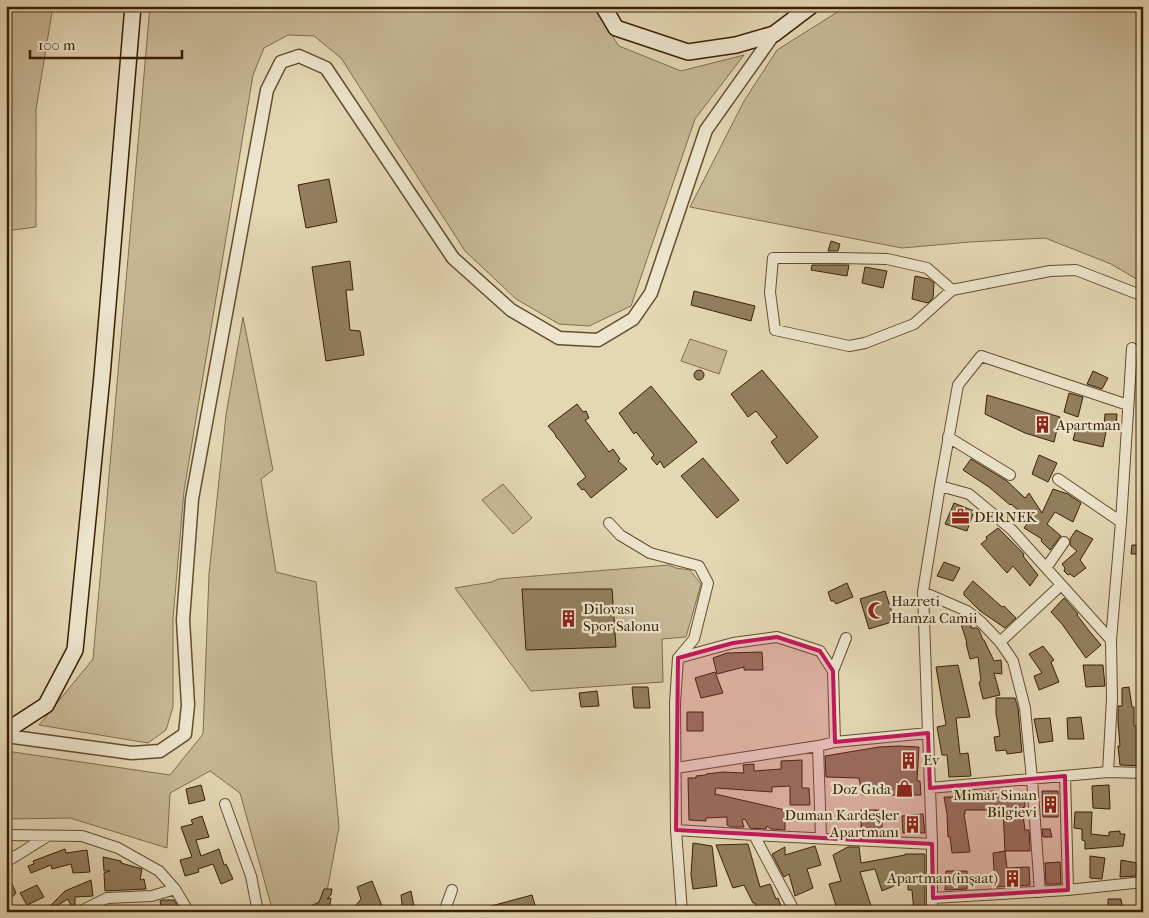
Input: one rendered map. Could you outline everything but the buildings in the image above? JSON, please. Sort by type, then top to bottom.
[{"type":"main road","points":[[6,731],[46,706],[75,650],[102,376],[133,6]]},
{"type":"main road","points":[[602,6],[616,28],[688,52],[736,45],[774,34],[811,6]]},
{"type":"street","points":[[6,736],[132,752],[160,751],[185,734],[188,705],[183,620],[192,499],[267,90],[281,62],[300,56],[326,68],[453,258],[511,310],[559,338],[598,340],[633,319],[651,292],[706,130],[774,34]]},
{"type":"street","points":[[952,290],[927,268],[887,259],[773,258],[770,292],[775,330],[849,346],[865,343],[914,324],[952,290],[1050,271],[1076,270],[1143,296]]},
{"type":"street","points":[[1108,772],[1112,699],[1111,640],[1121,522],[1132,348]]},
{"type":"street","points":[[932,912],[932,844],[923,592],[958,385],[981,356],[1128,405]]},
{"type":"street","points":[[948,437],[1010,475]]},
{"type":"street","points":[[1058,479],[1121,522]]},
{"type":"street","points":[[940,486],[969,494],[1012,530],[1111,640]]},
{"type":"street","points":[[608,522],[620,535],[650,553],[699,566],[708,583],[694,639],[678,658],[675,703],[676,830],[682,912]]},
{"type":"street","points":[[1046,568],[1064,542]]},
{"type":"street","points":[[1000,642],[1061,585]]},
{"type":"street","points":[[923,592],[967,611],[982,622],[1000,642],[1013,661],[1025,708],[1040,892]]},
{"type":"street","points":[[678,658],[733,642],[777,637],[820,651],[833,671]]},
{"type":"street","points":[[835,742],[833,671],[846,638]]},
{"type":"street","points":[[676,768],[835,742],[928,733]]},
{"type":"street","points":[[818,746],[821,838]]},
{"type":"street","points":[[930,788],[1108,772],[1143,773]]},
{"type":"street","points":[[1065,776],[1068,890]]},
{"type":"street","points":[[225,804],[251,876],[258,912]]},
{"type":"street","points":[[676,830],[932,844]]},
{"type":"street","points":[[6,835],[82,836],[118,848],[159,870],[175,889],[189,912]]},
{"type":"street","points":[[754,835],[795,912]]},
{"type":"street","points":[[6,862],[50,836]]},
{"type":"street","points":[[933,898],[1068,890],[1143,882]]},
{"type":"street","points":[[79,912],[107,898],[152,896],[175,889]]},
{"type":"street","points":[[444,912],[452,890]]},
{"type":"highlighted area","points":[[777,637],[820,651],[833,671],[835,742],[928,733],[930,788],[1065,776],[1068,890],[933,898],[932,844],[676,830],[678,658],[733,643]]},
{"type":"shaded area","points":[[6,6],[53,6],[36,109],[36,227],[6,231]]},
{"type":"shaded area","points":[[150,6],[592,6],[619,46],[681,71],[744,55],[695,119],[631,306],[589,326],[559,324],[516,299],[465,251],[341,58],[314,36],[288,35],[264,48],[253,75],[184,491],[173,619],[173,707],[166,730],[148,743],[39,725],[93,659]]},
{"type":"shaded area","points":[[847,6],[1143,6],[1143,283],[1111,264],[1045,238],[902,248],[690,207],[744,101],[777,50]]},
{"type":"shaded area","points":[[243,317],[273,470],[261,479],[276,572],[316,582],[339,827],[324,907],[325,912],[273,912],[240,793],[210,771],[170,793],[167,848],[70,818],[6,819],[6,751],[170,775],[203,734],[209,574],[226,415]]},
{"type":"shaded area","points":[[690,339],[727,351],[719,374],[681,361]]},
{"type":"shaded area","points":[[503,484],[532,518],[513,534],[482,500]]},
{"type":"shaded area","points":[[669,565],[690,570],[701,584],[686,637],[662,639],[663,682],[531,691],[455,588],[492,582],[498,579]]},
{"type":"place","name":"Apartman","points":[[1042,425]]},
{"type":"place","name":"DERNEK","points":[[960,517]]},
{"type":"place","name":"Hazreti Hamza Camii","points":[[877,610]]},
{"type":"place","name":"Dilovası Spor Salonu","points":[[569,618]]},
{"type":"place","name":"Ev","points":[[909,760]]},
{"type":"place","name":"Doz Gıda","points":[[905,789]]},
{"type":"place","name":"Mimar Sinan Bilgievi","points":[[1051,804]]},
{"type":"place","name":"Duman Kardeşler Apartmanı","points":[[913,824]]},
{"type":"place","name":"Apartman(inşaat)","points":[[1012,878]]}]
